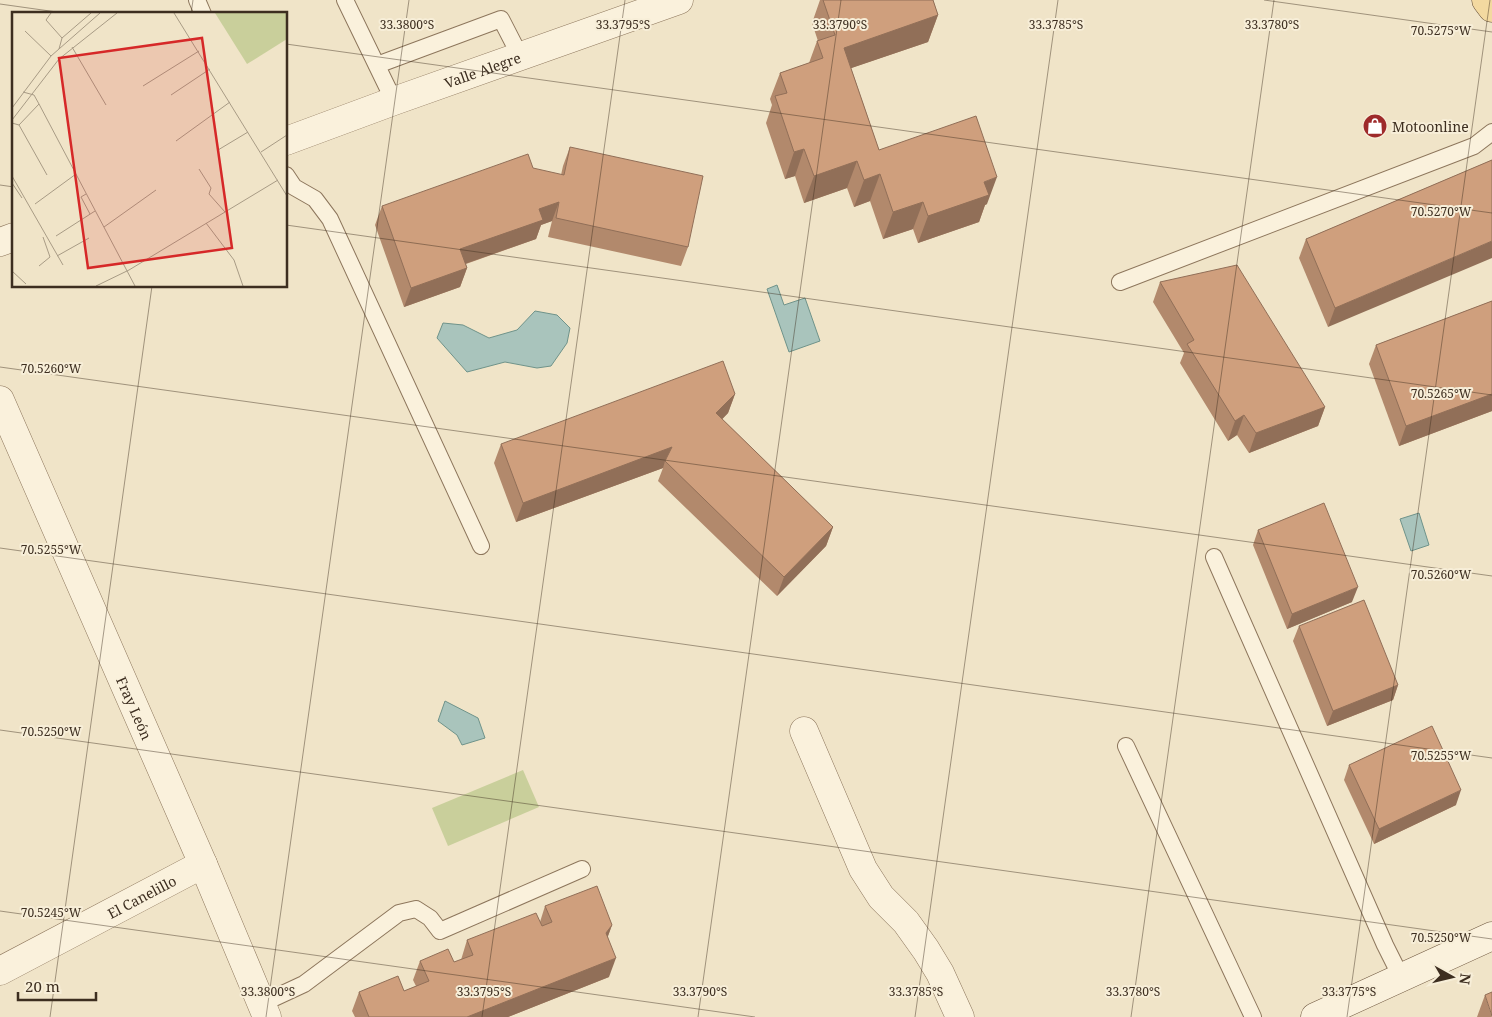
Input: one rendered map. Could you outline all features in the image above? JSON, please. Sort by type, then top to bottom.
[{"type":"main road","points":[[1486,0],[1492,8]]},
{"type":"street","name":"Valle Alegre","points":[[288,139],[674,1]]},
{"type":"street","points":[[0,242],[12,238]]},
{"type":"street","name":"Fray León","points":[[0,400],[203,864],[264,1010]]},
{"type":"street","points":[[804,731],[863,869],[881,897],[906,922],[926,950],[940,973],[960,1017]]},
{"type":"street","name":"El Canelillo","points":[[0,971],[203,864]]},
{"type":"street","points":[[1315,1017],[1492,936]]},
{"type":"lane","points":[[197,0],[201,12]]},
{"type":"lane","points":[[345,0],[394,100]]},
{"type":"lane","points":[[377,66],[501,19],[520,56]]},
{"type":"lane","points":[[1474,146],[1492,132]]},
{"type":"lane","points":[[1120,282],[1474,146],[1492,144]]},
{"type":"lane","points":[[288,178],[294,187],[315,199],[330,218],[481,546]]},
{"type":"lane","points":[[1214,556],[1385,945],[1401,977]]},
{"type":"lane","points":[[1126,746],[1253,1017]]},
{"type":"lane","points":[[264,1010],[304,984],[399,913],[416,910],[430,918],[440,931],[582,869]]},
{"type":"green space","points":[[523,770],[539,807],[448,846],[432,808]]},
{"type":"water","points":[[777,285],[784,305],[805,298],[820,341],[789,352],[767,289]]},
{"type":"water","points":[[535,311],[557,315],[570,328],[567,343],[551,366],[537,368],[505,362],[467,372],[437,338],[443,323],[463,325],[489,338],[517,330]]},
{"type":"water","points":[[1419,513],[1429,545],[1411,551],[1400,519]]},
{"type":"water","points":[[445,701],[478,718],[485,738],[462,745],[457,735],[438,721]]},
{"type":"building","points":[[823,0],[933,0],[938,15],[844,48],[879,150],[976,116],[997,177],[984,182],[989,195],[928,216],[923,202],[893,212],[880,174],[864,180],[857,161],[814,176],[804,149],[794,152],[775,96],[787,93],[780,73],[823,58],[817,41],[835,35]]},
{"type":"building","points":[[570,147],[703,176],[688,247],[556,218],[559,202],[539,209],[543,220],[460,249],[467,268],[411,288],[382,206],[528,154],[533,168],[564,175]]},
{"type":"building","points":[[1492,160],[1492,241],[1335,308],[1306,239]]},
{"type":"building","points":[[1237,265],[1325,407],[1256,433],[1244,415],[1235,421],[1187,344],[1194,340],[1160,282]]},
{"type":"building","points":[[1492,301],[1492,394],[1406,426],[1376,345]]},
{"type":"building","points":[[723,361],[735,394],[716,413],[833,527],[784,577],[665,461],[672,447],[523,503],[501,444]]},
{"type":"building","points":[[1324,503],[1358,587],[1292,614],[1258,530]]},
{"type":"building","points":[[1364,600],[1398,685],[1333,711],[1299,626]]},
{"type":"building","points":[[1432,726],[1461,790],[1379,829],[1349,765]]},
{"type":"building","points":[[597,886],[612,925],[606,933],[616,958],[467,1017],[369,1017],[359,992],[398,976],[404,991],[429,981],[420,961],[448,949],[454,962],[473,955],[467,940],[536,913],[542,926],[552,922],[545,906]]},
{"type":"building","points":[[1492,992],[1492,1016],[1485,995]]},
{"type":"place","name":"Motoonline","points":[[1375,126]]}]
